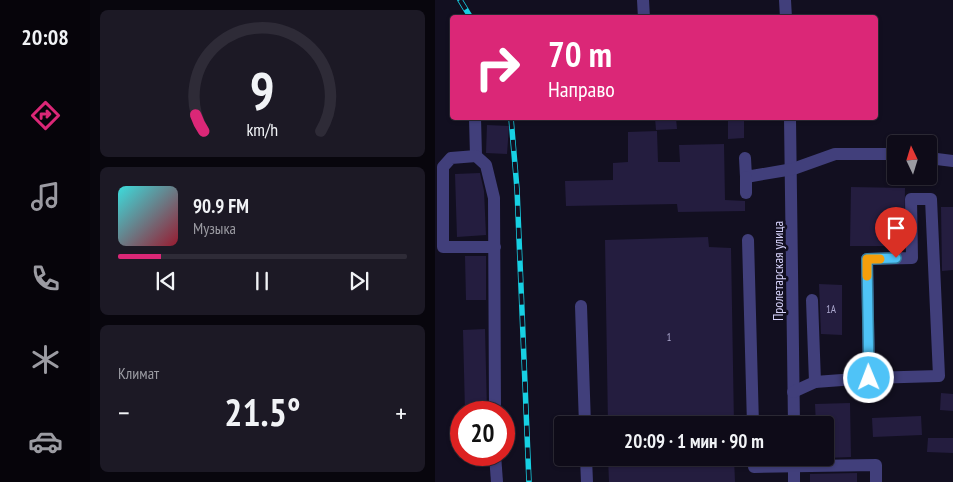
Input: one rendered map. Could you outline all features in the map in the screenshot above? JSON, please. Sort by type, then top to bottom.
[{"type":"street","points":[[643,0],[644,15]]},
{"type":"street","points":[[785,0],[786,15]]},
{"type":"street","points":[[475,120],[476,156],[486,165],[494,198],[495,401]]},
{"type":"street","name":"Пролетарская улица","points":[[790,120],[793,169],[794,416]]},
{"type":"street","points":[[747,177],[793,169],[835,154],[887,154]]},
{"type":"street","points":[[476,156],[451,158],[443,167],[443,247],[495,247]]},
{"type":"street","points":[[745,158],[746,193]]},
{"type":"street","points":[[937,159],[953,161]]},
{"type":"street","points":[[793,392],[815,382],[939,376],[931,199],[911,199],[912,258],[867,259],[869,378]]},
{"type":"street","points":[[748,240],[753,416]]},
{"type":"street","points":[[812,300],[815,382]]},
{"type":"street","points":[[581,306],[585,416]]},
{"type":"street","points":[[834,463],[876,465],[876,482]]},
{"type":"street","points":[[496,466],[497,482]]},
{"type":"street","points":[[586,466],[587,482]]},
{"type":"street","points":[[795,466],[795,482]]},
{"type":"building","points":[[655,120],[676,120],[677,129],[656,130]]},
{"type":"building","points":[[728,120],[744,120],[744,138],[728,139]]},
{"type":"building","points":[[487,125],[509,126],[507,154],[486,153]]},
{"type":"building","points":[[657,131],[658,162],[680,162],[679,145],[724,144],[725,200],[745,201],[745,211],[678,212],[677,204],[566,206],[565,181],[613,180],[613,163],[628,162],[628,132]]},
{"type":"building","points":[[480,173],[484,191],[486,235],[457,237],[455,174]]},
{"type":"building","points":[[851,187],[905,188],[904,246],[850,246]]},
{"type":"building","points":[[941,207],[953,207],[953,270],[942,271]]},
{"type":"building","points":[[708,237],[709,247],[731,248],[734,416],[608,416],[605,240]]},
{"type":"building","points":[[465,256],[486,256],[486,300],[466,300]]},
{"type":"building","points":[[819,284],[842,285],[842,335],[821,334]]},
{"type":"building","points":[[485,329],[487,401],[465,401],[463,330]]},
{"type":"building","points":[[941,393],[953,394],[953,411],[940,410]]},
{"type":"building","points":[[850,403],[851,457],[834,458],[834,416],[816,416],[815,404]]},
{"type":"building","points":[[921,416],[922,435],[873,437],[872,418]]},
{"type":"building","points":[[928,438],[953,438],[953,453],[927,452]]},
{"type":"building","points":[[608,466],[734,466],[735,482],[609,482]]},
{"type":"building","points":[[857,473],[857,482],[810,482],[810,474]]},
{"type":"railway","points":[[460,0],[469,15]]},
{"type":"railway","points":[[511,120],[517,189],[529,482]]},
{"type":"slow traffic","points":[[867,276],[867,259],[880,259]]},
{"type":"route","points":[[869,378],[867,259],[896,258]]}]
